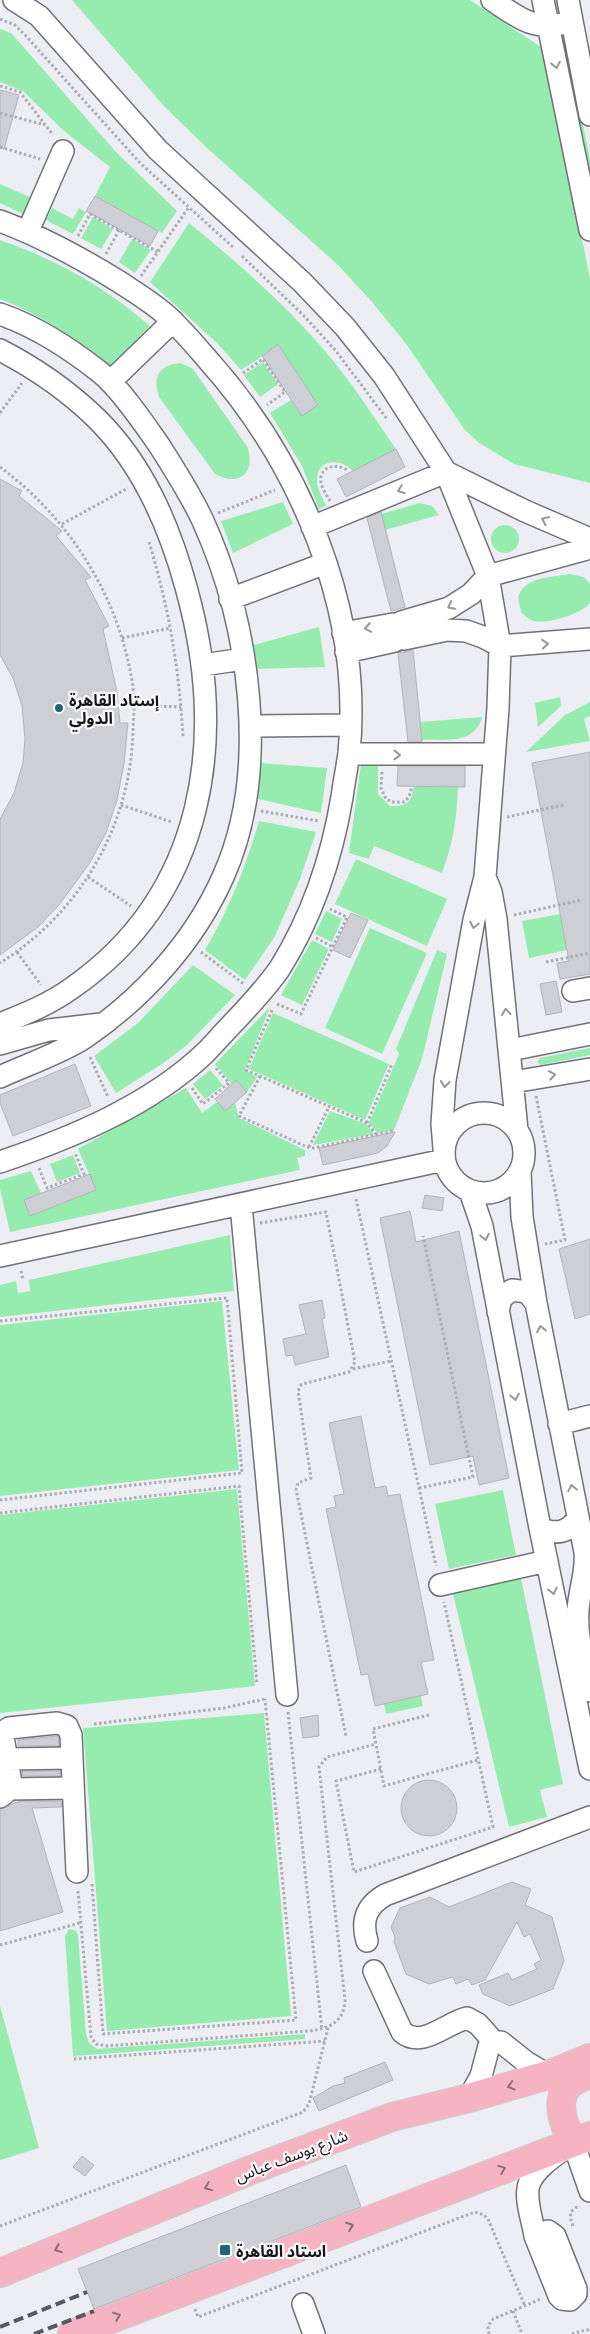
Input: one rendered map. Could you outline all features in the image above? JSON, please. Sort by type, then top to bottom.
[{"type":"main road","name":"شارع يوسف عباس","points":[[0,2272],[251,2170],[392,2117],[469,2098],[548,2075],[590,2058]]},
{"type":"main road","points":[[72,2334],[581,2139],[562,2120],[564,2096],[569,2085],[590,2073]]},
{"type":"street","points":[[14,0],[39,16],[158,150],[302,282],[345,328],[384,376],[446,472],[488,576],[500,646],[498,708],[485,877],[474,920],[445,1080],[442,1124],[444,1154],[453,1179],[470,1191],[482,1193],[499,1190],[513,1181],[520,1171]]},
{"type":"street","points":[[492,0],[531,24],[549,26],[572,23]]},
{"type":"street","points":[[543,0],[590,230]]},
{"type":"street","points":[[568,0],[590,115]]},
{"type":"street","points":[[28,231],[60,158]]},
{"type":"street","points":[[0,221],[28,231],[70,251],[132,290],[173,321],[228,382],[252,414],[291,483],[312,527],[326,563],[336,596],[344,642],[350,725],[349,754],[337,825],[327,868],[314,901],[280,968],[259,996],[204,1054],[146,1096],[115,1114],[68,1137],[32,1152],[0,1162]]},
{"type":"street","points":[[0,314],[55,341],[103,374],[144,424],[178,475],[202,519],[217,555],[230,599],[243,659],[251,726],[246,808],[236,843],[223,878],[186,941],[128,1004],[82,1039],[0,1078]]},
{"type":"street","points":[[110,382],[173,321]]},
{"type":"street","points":[[0,350],[45,376],[97,419],[119,445],[143,479],[172,539],[195,618],[203,665],[206,737],[198,799],[191,828],[178,862],[160,895],[135,930],[105,962],[58,996],[35,1010],[0,1024]]},
{"type":"street","points":[[312,527],[446,472],[525,511],[590,539]]},
{"type":"street","points":[[344,642],[398,632],[427,624],[471,594],[488,576],[590,548]]},
{"type":"street","points":[[230,599],[326,563]]},
{"type":"street","points":[[427,624],[447,630],[466,631],[500,646],[590,639]]},
{"type":"street","points":[[203,665],[243,659]]},
{"type":"street","points":[[251,726],[350,725]]},
{"type":"street","points":[[349,754],[494,754]]},
{"type":"street","points":[[485,877],[491,892],[496,919],[514,1082],[517,1130],[524,1150],[520,1171],[527,1248],[559,1424],[578,1518],[588,1552],[578,1611],[578,1628],[590,1691]]},
{"type":"street","points":[[0,1044],[49,1030],[84,1024],[101,1024]]},
{"type":"street","points":[[510,1050],[590,1034]]},
{"type":"street","points":[[514,1082],[590,1069]]},
{"type":"street","points":[[444,1154],[447,1136],[454,1126],[463,1118],[474,1114],[498,1115],[509,1121],[517,1130]]},
{"type":"street","points":[[0,1256],[352,1181],[444,1154]]},
{"type":"street","points":[[470,1191],[482,1226],[540,1528],[590,1769]]},
{"type":"street","points":[[241,1205],[287,1695]]},
{"type":"street","points":[[498,1312],[501,1298],[512,1290],[527,1292],[536,1303]]},
{"type":"street","points":[[559,1424],[590,1416]]},
{"type":"street","points":[[540,1528],[557,1533],[573,1526],[578,1518]]},
{"type":"street","points":[[440,1585],[547,1561]]},
{"type":"street","points":[[73,1788],[5,1793],[12,1777],[4,1751],[4,1734],[9,1728],[62,1724],[70,1730],[73,1788],[84,1878]]},
{"type":"street","points":[[4,1751],[72,1758]]},
{"type":"street","points":[[367,1940],[363,1927],[366,1914],[373,1902],[385,1895],[590,1817]]},
{"type":"street","points":[[374,1971],[402,2032],[408,2037],[423,2038],[467,2018],[478,2024],[494,2042]]},
{"type":"street","points":[[469,2098],[481,2076],[490,2046],[494,2042],[501,2042],[526,2062],[548,2075]]},
{"type":"street","points":[[581,2139],[586,2198]]},
{"type":"street","points":[[558,2292],[562,2299],[566,2301],[576,2294],[555,2236],[548,2231],[536,2236],[528,2196],[529,2183],[537,2172],[581,2139]]},
{"type":"street","points":[[303,2304],[314,2334]]},
{"type":"path","points":[[0,19],[15,25],[114,136],[188,208],[243,256],[304,316],[336,351],[392,426]]},
{"type":"path","points":[[0,86],[20,92],[47,126],[60,158]]},
{"type":"path","points":[[0,113],[47,126]]},
{"type":"path","points":[[0,147],[60,158]]},
{"type":"path","points":[[132,290],[200,190]]},
{"type":"path","points":[[70,251],[90,214],[158,252]]},
{"type":"path","points":[[98,268],[119,230]]},
{"type":"path","points":[[228,382],[263,359],[285,392],[252,414]]},
{"type":"path","points":[[0,413],[18,388]]},
{"type":"path","points":[[338,516],[320,481],[326,468],[333,465],[340,466],[346,470]]},
{"type":"path","points":[[0,467],[28,490],[62,524],[86,560],[104,593],[122,638],[132,682],[134,705],[132,755],[121,805],[110,839],[88,877],[59,915],[39,936],[0,963]]},
{"type":"path","points":[[126,480],[133,494]]},
{"type":"path","points":[[202,519],[291,483]]},
{"type":"path","points":[[62,524],[122,492]]},
{"type":"path","points":[[147,536],[171,628],[178,664],[183,746]]},
{"type":"path","points":[[122,638],[171,628]]},
{"type":"path","points":[[134,705],[182,706]]},
{"type":"path","points":[[383,754],[381,788],[386,799],[392,802],[404,802],[409,797],[412,787]]},
{"type":"path","points":[[121,805],[167,821]]},
{"type":"path","points":[[490,821],[563,805]]},
{"type":"path","points":[[246,808],[337,825]]},
{"type":"path","points":[[88,877],[133,906]]},
{"type":"path","points":[[496,919],[581,900]]},
{"type":"path","points":[[17,952],[45,991]]},
{"type":"path","points":[[546,962],[590,953]]},
{"type":"path","points":[[275,1003],[246,1070],[367,1123],[377,1135]]},
{"type":"path","points":[[82,1039],[115,1114]]},
{"type":"path","points":[[180,1073],[204,1104],[229,1083],[204,1054]]},
{"type":"path","points":[[367,1123],[392,1064]]},
{"type":"path","points":[[260,1076],[239,1116],[309,1147],[393,1131]]},
{"type":"path","points":[[527,1248],[565,1240],[536,1095],[545,1093]]},
{"type":"path","points":[[309,1147],[329,1107]]},
{"type":"path","points":[[32,1152],[47,1188],[84,1174],[68,1137]]},
{"type":"path","points":[[352,1181],[492,1827],[354,1872],[336,1781],[381,1769]]},
{"type":"path","points":[[260,1223],[320,1212],[326,1212],[328,1215],[354,1358],[352,1369]]},
{"type":"path","points":[[419,1488],[473,1477],[424,1236]]},
{"type":"path","points":[[0,1321],[227,1298],[242,1473],[0,1500]]},
{"type":"path","points":[[346,1736],[296,1486],[298,1483],[312,1478],[298,1396],[299,1387],[306,1382],[345,1373],[352,1369],[391,1361]]},
{"type":"path","points":[[0,1513],[239,1486],[257,1684]]},
{"type":"path","points":[[94,1724],[224,1708],[287,1695],[322,2030]]},
{"type":"path","points":[[84,1878],[103,2034],[296,2020],[265,1699]]},
{"type":"path","points":[[429,1715],[373,1729],[384,1786],[478,1760]]},
{"type":"path","points":[[84,1878],[80,1922],[91,2037],[99,2045],[322,2030],[328,2028],[343,2014],[345,2000],[319,1767],[327,1757],[376,1744]]},
{"type":"path","points":[[0,1945],[80,1922]]},
{"type":"path","points":[[0,2226],[303,2112],[308,2107],[328,2028]]},
{"type":"path","points":[[74,2059],[325,2041]]},
{"type":"path","points":[[574,2229],[569,2216],[575,2207],[586,2198]]},
{"type":"path","points":[[198,2317],[475,2212],[488,2218],[525,2306]]},
{"type":"path","points":[[489,2334],[489,2322],[558,2292]]},
{"type":"path","points":[[513,2311],[522,2334]]},
{"type":"path","points":[[572,2334],[590,2330]]},
{"type":"green space","points":[[72,0],[470,0],[544,49],[590,279],[590,483],[514,464],[479,443],[464,429],[407,345],[372,302],[338,265],[207,148],[163,105]]},
{"type":"green space","points":[[0,29],[11,33],[117,153],[177,211],[162,233],[95,196],[110,167],[64,131],[23,91],[0,82]]},
{"type":"green space","points":[[567,46],[590,159],[590,191],[561,47]]},
{"type":"green space","points":[[0,184],[34,199],[27,216],[0,203]]},
{"type":"green space","points":[[52,208],[73,219],[79,208],[86,212],[73,234],[46,220]]},
{"type":"green space","points":[[93,217],[113,229],[101,249],[81,238]]},
{"type":"green space","points":[[189,223],[260,284],[310,334],[344,374],[396,449],[353,471],[337,462],[331,462],[322,467],[318,472],[317,482],[326,506],[319,509],[302,466],[270,413],[291,400],[302,416],[318,405],[279,345],[241,370],[217,343],[150,282]]},
{"type":"green space","points":[[132,239],[151,250],[135,273],[119,262]]},
{"type":"green space","points":[[0,240],[60,265],[97,286],[150,326],[110,367],[58,328],[30,312],[0,299]]},
{"type":"green space","points":[[263,362],[278,384],[260,397],[244,375]]},
{"type":"green space","points":[[181,363],[193,369],[248,448],[249,465],[243,476],[231,479],[215,474],[159,397],[156,383],[159,373],[167,366]]},
{"type":"green space","points":[[283,502],[293,524],[233,553],[221,521]]},
{"type":"green space","points":[[420,503],[432,506],[439,515],[385,530],[381,514]]},
{"type":"green space","points":[[505,525],[515,529],[519,539],[515,549],[505,553],[495,549],[491,539],[495,529]]},
{"type":"green space","points":[[569,574],[584,577],[590,584],[590,603],[586,607],[564,617],[540,622],[527,618],[521,612],[518,597],[527,585],[546,577]]},
{"type":"green space","points":[[319,627],[325,667],[253,669],[250,646]]},
{"type":"green space","points":[[560,697],[561,706],[538,727],[535,703]]},
{"type":"green space","points":[[590,702],[590,716],[584,719],[590,741],[526,752],[565,715]]},
{"type":"green space","points":[[482,717],[473,732],[466,736],[449,740],[422,740],[420,722]]},
{"type":"green space","points":[[260,763],[327,768],[321,813],[258,799]]},
{"type":"green space","points":[[361,764],[378,765],[378,794],[390,806],[400,806],[410,800],[414,786],[458,787],[454,830],[442,873],[374,846],[369,859],[349,853]]},
{"type":"green space","points":[[259,821],[316,832],[300,879],[274,938],[245,980],[205,950],[236,887]]},
{"type":"green space","points":[[356,859],[447,899],[427,946],[335,904]]},
{"type":"green space","points":[[326,911],[342,919],[332,942],[315,934]]},
{"type":"green space","points":[[560,914],[567,950],[529,958],[522,921]]},
{"type":"green space","points":[[370,928],[427,953],[382,1054],[325,1028]]},
{"type":"green space","points":[[312,940],[329,949],[302,1005],[281,995]]},
{"type":"green space","points":[[437,950],[447,954],[422,1059],[394,1130],[378,1133],[369,1123],[399,1054],[396,1049]]},
{"type":"green space","points":[[193,965],[235,995],[187,1045],[162,1064],[116,1093],[94,1056],[138,1023]]},
{"type":"green space","points":[[270,1007],[245,1070],[257,1077],[247,1092],[236,1080],[232,1084],[215,1064]]},
{"type":"green space","points":[[273,1013],[389,1064],[365,1120],[249,1069]]},
{"type":"green space","points":[[590,1048],[590,1055],[541,1065],[537,1062],[540,1058]]},
{"type":"green space","points":[[210,1070],[223,1085],[205,1099],[193,1084]]},
{"type":"green space","points":[[186,1088],[202,1113],[217,1102],[225,1111],[235,1103],[239,1118],[305,1150],[305,1156],[297,1158],[300,1170],[10,1232],[0,1189],[0,1180],[31,1171],[41,1193],[24,1200],[30,1216],[96,1190],[78,1149]]},
{"type":"green space","points":[[330,1111],[366,1124],[374,1134],[313,1145]]},
{"type":"green space","points":[[73,1155],[80,1173],[57,1182],[50,1164]]},
{"type":"green space","points":[[230,1235],[234,1291],[0,1317],[0,1285],[16,1281],[18,1293],[30,1291],[29,1280]]},
{"type":"green space","points":[[222,1301],[239,1470],[0,1496],[0,1325]]},
{"type":"green space","points":[[237,1489],[255,1686],[0,1713],[0,1515]]},
{"type":"green space","points":[[503,1490],[516,1555],[449,1569],[435,1504]]},
{"type":"green space","points":[[521,1578],[563,1784],[540,1790],[547,1817],[509,1827],[453,1594]]},
{"type":"green space","points":[[421,1696],[423,1706],[386,1714],[384,1704]]},
{"type":"green space","points":[[264,1713],[291,2016],[107,2031],[83,1728]]},
{"type":"green space","points":[[69,1929],[76,1931],[78,1935],[86,2034],[89,2043],[97,2049],[305,2034],[305,2039],[73,2056],[65,1936]]},
{"type":"green space","points":[[0,2006],[39,2148],[0,2160]]},
{"type":"building","points":[[0,90],[19,95],[4,149],[0,148]]},
{"type":"building","points":[[95,196],[158,231],[150,246],[86,211]]},
{"type":"building","points":[[278,344],[318,405],[302,416],[262,356]]},
{"type":"building","points":[[396,449],[405,467],[346,497],[337,479]]},
{"type":"building","name":"إستاد القاهرة الدولي","points":[[0,479],[22,491],[19,496],[62,531],[56,536],[91,577],[85,580],[109,626],[103,629],[117,692],[120,723],[128,723],[124,763],[117,800],[106,833],[89,864],[59,905],[38,927],[0,955],[0,819],[14,793],[23,763],[25,739],[22,706],[13,678],[0,655]]},
{"type":"building","points":[[381,512],[405,607],[391,611],[367,518]]},
{"type":"building","points":[[413,650],[422,742],[408,742],[398,653]]},
{"type":"building","points":[[590,752],[590,974],[560,979],[557,963],[569,961],[532,763]]},
{"type":"building","points":[[398,766],[465,766],[465,787],[397,786]]},
{"type":"building","points":[[351,913],[368,920],[350,958],[333,950]]},
{"type":"building","points":[[556,981],[562,1012],[546,1015],[540,984]]},
{"type":"building","points":[[75,1064],[91,1106],[13,1136],[0,1103],[0,1095]]},
{"type":"building","points":[[236,1080],[247,1092],[225,1111],[215,1099]]},
{"type":"building","points":[[395,1132],[387,1146],[378,1153],[323,1165],[319,1148]]},
{"type":"building","points":[[90,1174],[96,1190],[30,1216],[24,1200]]},
{"type":"building","points":[[425,1195],[444,1198],[442,1211],[422,1208]]},
{"type":"building","points":[[410,1211],[416,1242],[459,1231],[509,1478],[479,1485],[473,1456],[430,1465],[380,1218]]},
{"type":"building","points":[[590,1239],[590,1314],[575,1319],[559,1249]]},
{"type":"building","points":[[322,1300],[325,1318],[322,1319],[329,1357],[295,1365],[293,1355],[286,1356],[283,1339],[306,1334],[299,1305]]},
{"type":"building","points":[[361,1416],[375,1488],[386,1486],[388,1496],[400,1494],[434,1660],[421,1662],[428,1694],[375,1706],[368,1674],[361,1675],[326,1509],[336,1507],[334,1496],[344,1494],[329,1423]]},
{"type":"building","points":[[318,1715],[319,1736],[303,1738],[300,1718]]},
{"type":"building","points":[[58,1736],[59,1746],[18,1746],[18,1740]]},
{"type":"building","points":[[22,1771],[60,1771],[60,1776],[23,1776]]},
{"type":"building","points":[[424,1780],[434,1780],[449,1788],[455,1797],[457,1808],[455,1819],[449,1828],[434,1836],[424,1836],[413,1831],[406,1824],[401,1813],[401,1803],[406,1792],[413,1785]]},
{"type":"building","points":[[20,1801],[61,1801],[62,1807],[32,1808],[63,1912],[0,1931],[0,1809]]},
{"type":"building","points":[[512,1882],[531,1889],[525,1905],[552,1917],[564,1961],[553,1989],[510,2006],[483,1994],[479,1985],[508,1973],[512,1980],[537,1969],[534,1964],[541,1960],[530,1934],[524,1937],[517,1922],[485,1980],[472,1985],[468,1979],[456,1984],[453,1977],[429,1984],[406,1974],[394,1942],[395,1937],[391,1927],[400,1908],[430,1897],[449,1907]]},
{"type":"building","points":[[385,2062],[393,2080],[319,2111],[313,2098],[333,2086],[345,2083],[344,2078]]},
{"type":"building","points":[[82,2156],[94,2165],[85,2176],[73,2167]]},
{"type":"building","name":"استاد القاهرة","points":[[346,2165],[361,2207],[94,2309],[78,2269]]},
{"type":"railway","points":[[0,2327],[87,2292]]},
{"type":"railway","points":[[34,2334],[94,2311]]},
{"type":"place","name":"إستاد القاهرة الدولي","points":[[59,708]]},
{"type":"place","name":"استاد القاهرة","points":[[225,2250]]}]
